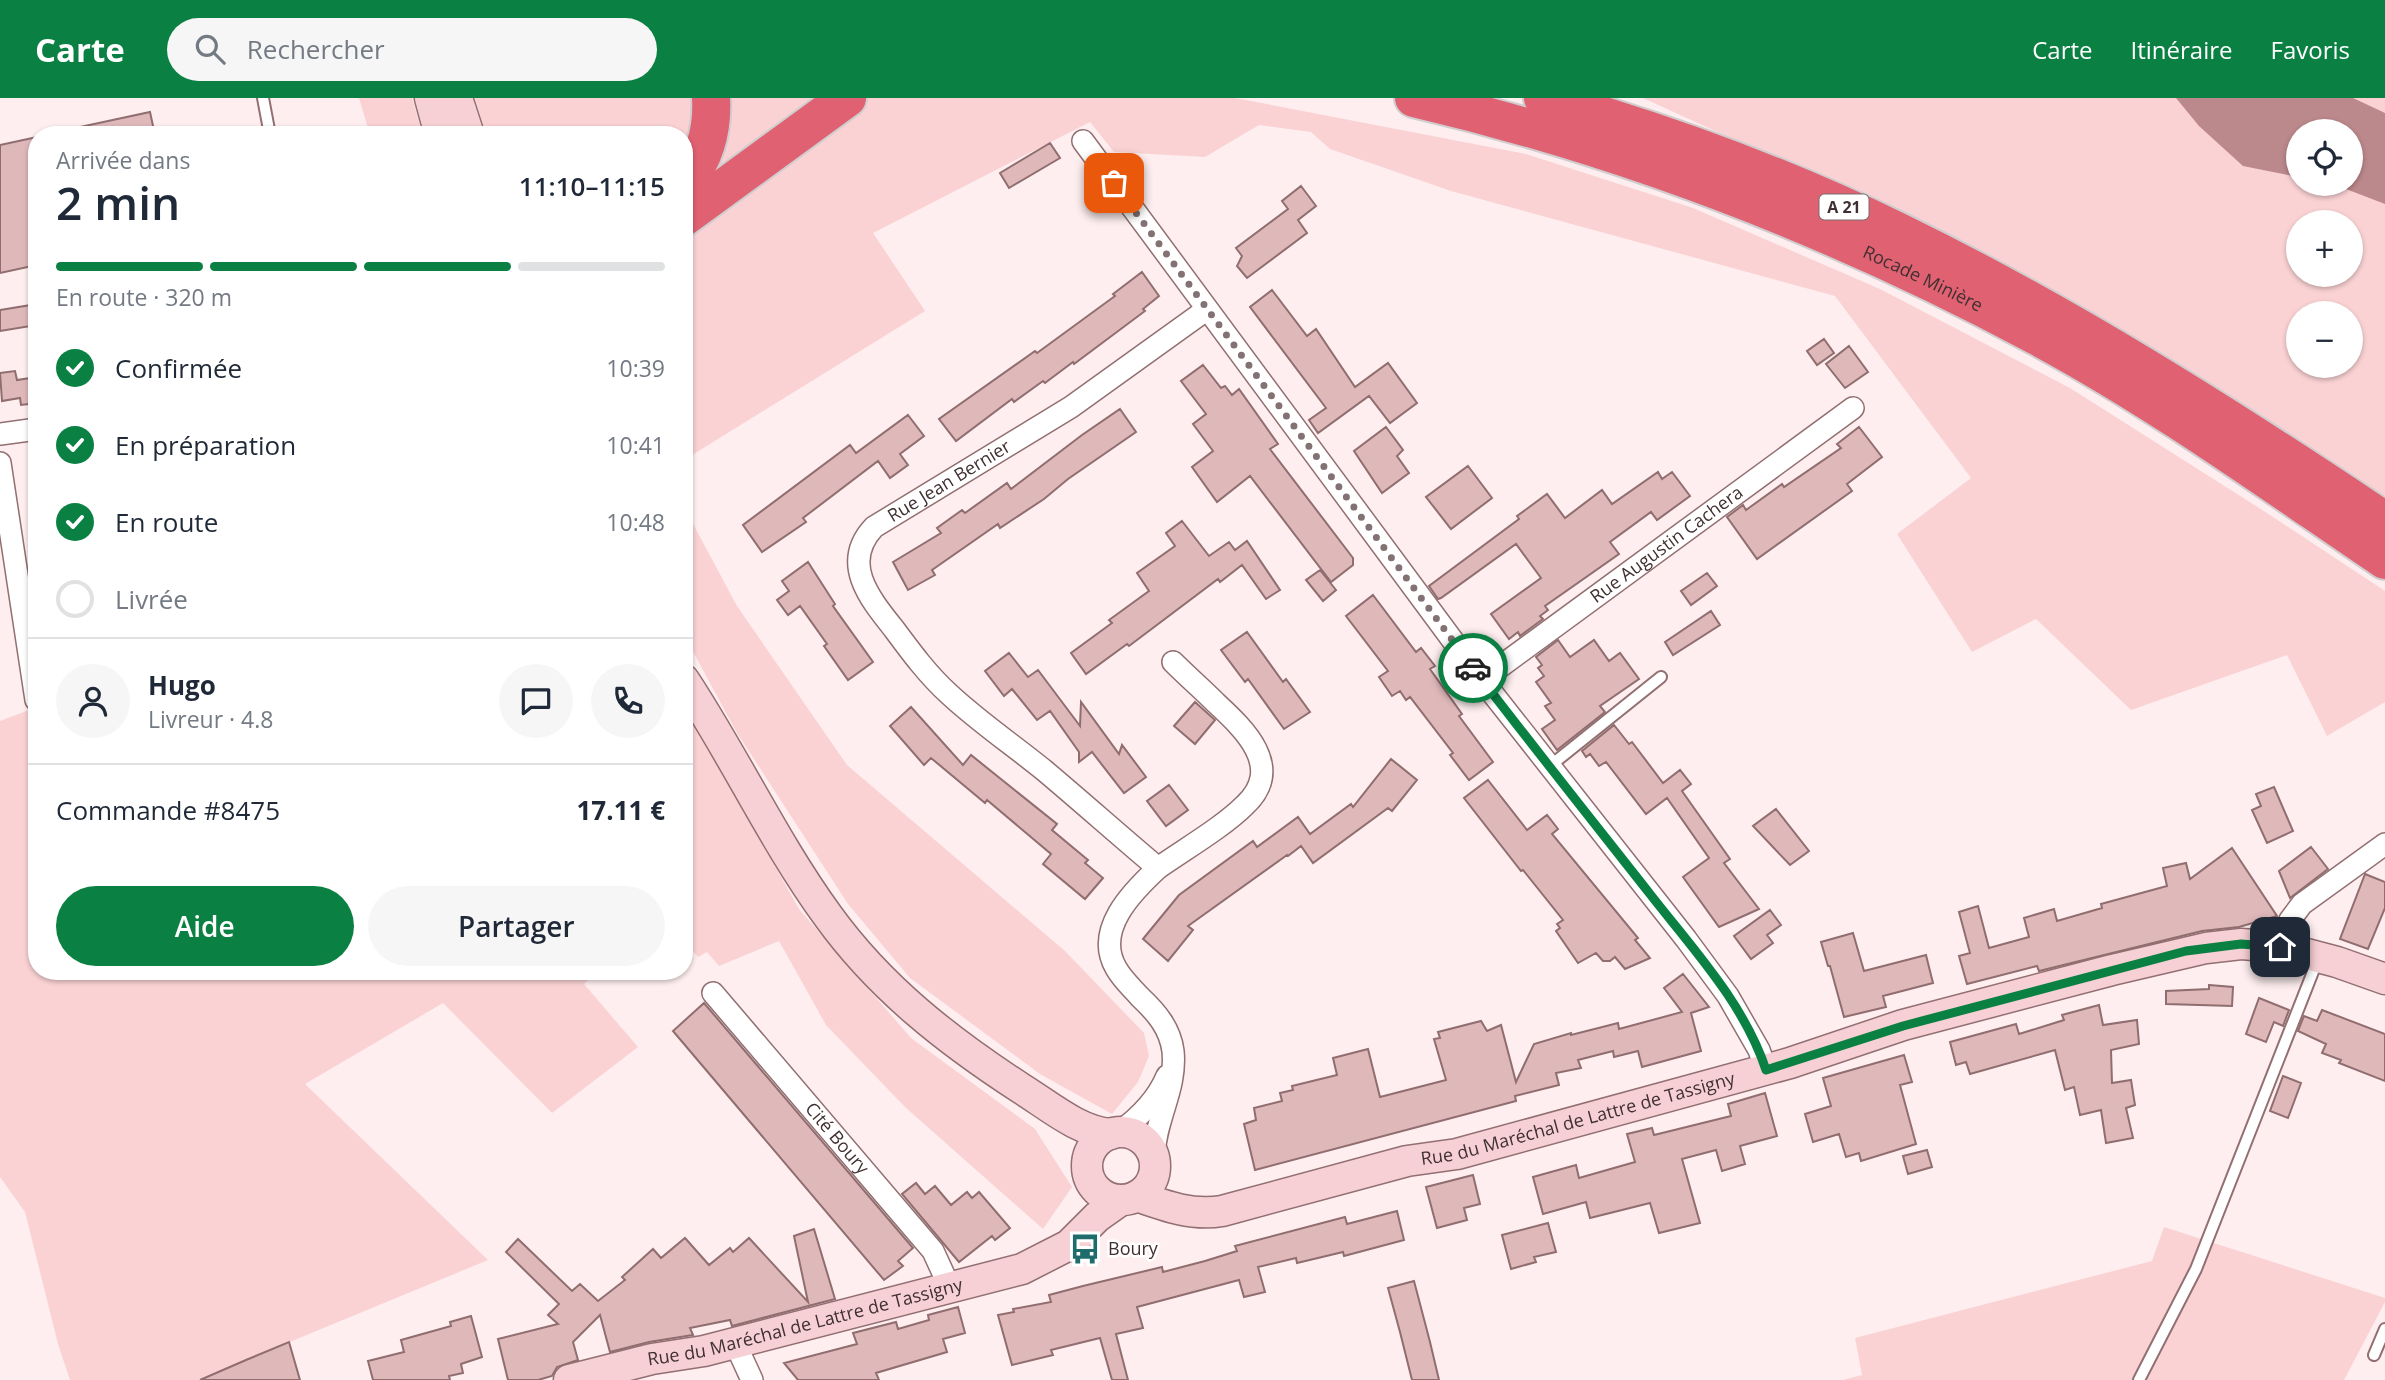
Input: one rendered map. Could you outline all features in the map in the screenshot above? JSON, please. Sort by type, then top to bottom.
[{"type":"highway","points":[[693,172],[706,145],[712,113],[711,98]]},
{"type":"highway","points":[[693,210],[846,98]]},
{"type":"highway","name":"Rocade Minière","points":[[1414,98],[1520,125],[1615,154],[1739,199],[1879,259],[2038,337],[2108,378],[2385,560]]},
{"type":"highway","name":"Rocade Minière","points":[[1543,98],[1735,163],[1850,209],[1937,251],[2071,324],[2182,389],[2265,440],[2385,521]]},
{"type":"street","points":[[429,98],[437,126]]},
{"type":"street","points":[[457,98],[466,126]]},
{"type":"street","points":[[1083,141],[1482,680],[1728,996],[1759,1050],[1766,1070]]},
{"type":"street","name":"Rue Jean Bernier","points":[[1158,868],[934,679],[867,594],[860,575],[860,553],[863,542],[874,527],[1071,407],[1206,310]]},
{"type":"street","name":"Rue Augustin Cachera","points":[[1482,680],[1853,408]]},
{"type":"street","points":[[0,434],[28,430]]},
{"type":"street","points":[[0,463],[28,598]]},
{"type":"street","points":[[990,1068],[1056,1127],[1077,1150],[1102,1194],[1129,1198],[1152,1182],[1157,1133],[1170,1091],[1173,1050],[1166,1027],[1159,1016],[1116,969],[1110,949],[1112,927],[1132,894],[1158,868],[1244,807],[1256,790],[1261,770],[1257,751],[1245,730],[1173,662]]},
{"type":"street","points":[[693,680],[713,723]]},
{"type":"street","points":[[693,693],[803,879],[847,941],[878,976],[917,1013],[990,1068],[1089,1129],[1138,1136],[1150,1147],[1155,1158]]},
{"type":"street","points":[[2280,947],[2290,920],[2302,904],[2385,844]]},
{"type":"street","name":"Rue du Maréchal de Lattre de Tassigny","points":[[569,1380],[652,1359],[690,1354],[736,1343],[1009,1273],[1041,1261],[1069,1245],[1097,1217],[1129,1198],[1203,1213],[1222,1211],[1407,1161],[1457,1154],[1766,1070],[1903,1026],[2166,956],[2241,944],[2280,947],[2319,956],[2385,979]]},
{"type":"street","name":"Cité Boury","points":[[713,993],[933,1251],[950,1288]]},
{"type":"street","points":[[1088,1173],[1092,1149],[1102,1138],[1115,1133],[1140,1116],[1158,1093],[1168,1073],[1173,1050]]},
{"type":"street","name":"Rue du Maréchal de Lattre de Tassigny","points":[[1155,1158],[1170,1184],[1194,1199],[1216,1203],[1255,1201]]},
{"type":"street","name":"Rue du Maréchal de Lattre de Tassigny","points":[[1041,1261],[1058,1244],[1077,1217],[1088,1173]]},
{"type":"street","points":[[736,1343],[752,1380]]},
{"type":"lane","points":[[263,98],[268,126]]},
{"type":"lane","points":[[1549,766],[1661,677]]},
{"type":"lane","points":[[2139,1380],[2196,1269],[2319,956]]},
{"type":"lane","points":[[2374,1354],[2385,1329]]},
{"type":"shaded area","points":[[359,98],[412,98],[420,126],[367,126]]},
{"type":"shaded area","points":[[475,98],[1235,98],[1526,154],[1693,208],[1880,289],[2070,388],[2267,513],[2385,591],[2385,702],[2327,736],[2287,655],[2131,710],[2036,619],[1972,652],[1897,534],[1971,478],[1835,296],[1451,191],[1330,149],[1311,132],[1259,125],[1205,157],[1114,152],[1090,122],[873,233],[925,311],[693,454],[693,236],[739,203],[721,177],[693,166],[693,126],[483,126]]},
{"type":"shaded area","points":[[1643,98],[2385,98],[2385,505],[2003,263]]},
{"type":"shaded area","points":[[2176,98],[2353,98],[2385,113],[2385,204],[2363,196],[2363,119],[2286,119],[2286,175],[2243,166],[2199,126]]},
{"type":"shaded area","points":[[693,524],[737,606],[847,765],[1065,951],[1144,1033],[1149,1056],[1138,1082],[1112,1114],[1040,1074],[910,978],[848,904],[737,733],[693,652]]},
{"type":"shaded area","points":[[28,710],[28,980],[588,980],[584,984],[638,1047],[552,1113],[443,1003],[305,1084],[488,1260],[198,1380],[70,1380],[58,1344],[25,1212],[0,1177],[0,721]]},
{"type":"shaded area","points":[[693,720],[799,909],[911,1038],[1035,1129],[1072,1187],[1043,1229],[905,1107],[826,1025],[779,941],[719,966],[707,952],[698,957],[693,951]]},
{"type":"shaded area","points":[[2164,1227],[2385,1298],[2344,1380],[1843,1380],[1862,1375],[1855,1338],[2152,1261]]},
{"type":"building","points":[[150,112],[153,126],[85,126]]},
{"type":"building","points":[[28,139],[28,267],[0,273],[0,145]]},
{"type":"building","points":[[1050,143],[1060,158],[1009,188],[1000,173]]},
{"type":"building","points":[[1301,186],[1316,206],[1298,220],[1307,233],[1247,278],[1237,266],[1242,256],[1236,248],[1288,209],[1282,201]]},
{"type":"building","points":[[1142,272],[1159,296],[1143,309],[1145,311],[1074,364],[1073,362],[1014,402],[1012,399],[956,441],[939,419],[1035,351],[1037,353],[1115,296],[1113,294]]},
{"type":"building","points":[[1272,290],[1307,336],[1316,329],[1355,387],[1388,363],[1417,403],[1390,423],[1369,396],[1318,433],[1309,420],[1326,408],[1250,307]]},
{"type":"building","points":[[28,305],[28,326],[0,331],[0,310]]},
{"type":"building","points":[[1824,339],[1834,353],[1817,365],[1807,351]]},
{"type":"building","points":[[1849,346],[1868,372],[1845,388],[1826,364]]},
{"type":"building","points":[[1203,365],[1221,388],[1225,386],[1232,395],[1239,389],[1278,444],[1270,449],[1353,558],[1353,565],[1331,582],[1250,476],[1217,502],[1192,467],[1213,451],[1193,424],[1206,414],[1181,381]]},
{"type":"building","points":[[15,371],[17,380],[28,378],[28,404],[21,405],[20,398],[2,401],[0,373]]},
{"type":"building","points":[[1120,409],[1136,432],[1044,499],[1000,528],[998,524],[932,570],[935,575],[908,590],[893,562],[941,533],[937,528],[962,510],[965,513],[1007,483],[1011,489]]},
{"type":"building","points":[[908,415],[924,436],[900,454],[908,465],[890,478],[878,461],[803,518],[806,522],[762,552],[743,525],[850,445],[856,453]]},
{"type":"building","points":[[1386,427],[1403,450],[1397,456],[1409,473],[1382,493],[1354,451]]},
{"type":"building","points":[[1859,427],[1882,457],[1847,484],[1852,491],[1757,559],[1727,517],[1743,505],[1746,510],[1782,484],[1784,487],[1841,448],[1837,444]]},
{"type":"building","points":[[1468,466],[1492,498],[1451,529],[1426,497]]},
{"type":"building","points":[[1658,472],[1662,479],[1672,472],[1690,496],[1657,520],[1651,512],[1610,542],[1619,554],[1545,606],[1548,610],[1540,616],[1543,619],[1520,636],[1518,632],[1509,639],[1491,614],[1541,578],[1516,544],[1441,598],[1438,599],[1429,586],[1519,519],[1517,516],[1547,494],[1565,518],[1602,490],[1612,504]]},
{"type":"building","points":[[1182,521],[1209,556],[1229,542],[1235,550],[1247,541],[1280,590],[1266,599],[1242,565],[1220,582],[1218,579],[1129,646],[1127,644],[1086,674],[1071,653],[1112,623],[1109,620],[1149,591],[1137,573],[1175,546],[1166,533]]},
{"type":"building","points":[[808,562],[835,604],[833,606],[873,662],[848,680],[800,606],[788,615],[777,600],[789,591],[782,581]]},
{"type":"building","points":[[1320,570],[1336,590],[1323,601],[1306,580]]},
{"type":"building","points":[[1707,573],[1717,586],[1691,605],[1681,591]]},
{"type":"building","points":[[1373,595],[1416,652],[1421,648],[1435,666],[1430,669],[1462,714],[1459,716],[1493,762],[1469,780],[1450,755],[1453,753],[1410,697],[1406,700],[1400,691],[1392,696],[1379,677],[1388,671],[1346,616]]},
{"type":"building","points":[[1711,611],[1720,625],[1673,655],[1665,642]]},
{"type":"building","points":[[1247,632],[1283,682],[1286,679],[1310,712],[1284,729],[1248,679],[1245,682],[1221,650]]},
{"type":"building","points":[[1558,640],[1570,657],[1594,640],[1609,661],[1620,653],[1639,679],[1600,706],[1605,712],[1557,750],[1542,729],[1555,720],[1545,706],[1551,703],[1536,682],[1544,676],[1538,668],[1542,665],[1536,657]]},
{"type":"building","points":[[1009,653],[1028,677],[1038,670],[1080,726],[1081,702],[1119,754],[1122,745],[1146,777],[1124,793],[1092,752],[1079,762],[1079,752],[1050,711],[1037,720],[1012,689],[1004,696],[985,671]]},
{"type":"building","points":[[1195,702],[1215,720],[1195,744],[1174,726]]},
{"type":"building","points":[[911,707],[963,765],[971,755],[1057,824],[1052,830],[1088,860],[1085,863],[1103,878],[1085,899],[1043,864],[1051,854],[987,800],[985,803],[931,758],[924,765],[890,726]]},
{"type":"building","points":[[1614,725],[1629,744],[1632,742],[1663,783],[1680,770],[1691,784],[1682,791],[1730,859],[1724,863],[1759,909],[1719,927],[1683,877],[1709,858],[1667,798],[1646,814],[1606,762],[1599,766],[1590,754],[1586,757],[1582,751]]},
{"type":"building","points":[[1391,759],[1417,780],[1392,811],[1388,808],[1313,863],[1301,846],[1287,855],[1188,926],[1193,930],[1168,961],[1143,939],[1179,895],[1253,841],[1257,847],[1298,817],[1310,834],[1351,804],[1353,807]]},
{"type":"building","points":[[1488,780],[1527,830],[1547,815],[1558,829],[1552,834],[1638,938],[1635,940],[1650,958],[1625,969],[1615,957],[1610,961],[1603,961],[1596,953],[1578,963],[1556,931],[1560,928],[1557,924],[1563,920],[1464,798]]},
{"type":"building","points":[[1169,785],[1188,810],[1166,826],[1147,801]]},
{"type":"building","points":[[2274,787],[2293,831],[2267,843],[2252,810],[2261,806],[2256,794]]},
{"type":"building","points":[[1776,809],[1809,851],[1790,865],[1753,826]]},
{"type":"building","points":[[2311,847],[2328,869],[2290,898],[2279,871]]},
{"type":"building","points":[[2232,848],[2277,916],[2239,927],[2202,931],[2039,971],[2037,966],[1967,984],[1959,956],[1970,953],[1959,912],[1978,906],[1989,948],[2029,937],[2024,918],[2054,909],[2057,921],[2102,908],[2101,904],[2167,886],[2163,868],[2186,863],[2190,879]]},
{"type":"building","points":[[2365,874],[2385,882],[2385,908],[2368,949],[2340,939]]},
{"type":"building","points":[[1770,910],[1781,925],[1767,935],[1773,943],[1751,959],[1734,936]]},
{"type":"building","points":[[1853,933],[1864,971],[1926,955],[1933,983],[1883,996],[1886,1007],[1844,1017],[1821,942]]},
{"type":"building","points":[[1683,974],[1709,1007],[1691,1013],[1701,1051],[1642,1067],[1638,1051],[1614,1057],[1613,1051],[1578,1060],[1581,1068],[1556,1073],[1559,1085],[1515,1096],[1516,1101],[1255,1170],[1244,1124],[1256,1120],[1254,1108],[1282,1101],[1280,1093],[1293,1090],[1292,1086],[1337,1075],[1333,1058],[1368,1049],[1380,1097],[1446,1080],[1434,1039],[1440,1038],[1438,1032],[1481,1021],[1487,1031],[1501,1025],[1516,1082],[1534,1044],[1618,1023],[1619,1029],[1682,1012],[1664,988]]},
{"type":"building","points":[[2209,985],[2233,987],[2232,1006],[2166,1004],[2166,991],[2209,989]]},
{"type":"building","points":[[2259,998],[2289,1010],[2283,1026],[2274,1022],[2266,1042],[2246,1034]]},
{"type":"building","points":[[704,1003],[913,1248],[898,1261],[903,1266],[884,1280],[673,1031]]},
{"type":"building","points":[[2099,1005],[2103,1025],[2137,1020],[2139,1044],[2111,1050],[2112,1083],[2131,1080],[2135,1105],[2126,1108],[2133,1138],[2106,1143],[2101,1110],[2080,1115],[2074,1087],[2065,1090],[2055,1050],[1970,1074],[1966,1062],[1956,1065],[1950,1042],[2016,1024],[2019,1034],[2064,1020],[2062,1015]]},
{"type":"building","points":[[2322,1010],[2385,1034],[2385,1081],[2339,1063],[2341,1060],[2322,1053],[2326,1044],[2298,1031],[2304,1016],[2317,1021]]},
{"type":"building","points":[[1904,1055],[1912,1082],[1900,1085],[1916,1144],[1861,1161],[1859,1153],[1846,1157],[1839,1134],[1813,1142],[1805,1114],[1831,1106],[1823,1078]]},
{"type":"building","points":[[2283,1076],[2301,1083],[2288,1118],[2270,1111]]},
{"type":"building","points":[[1765,1093],[1777,1136],[1740,1146],[1745,1164],[1722,1171],[1716,1150],[1682,1159],[1700,1223],[1659,1233],[1650,1203],[1590,1218],[1586,1202],[1543,1214],[1533,1177],[1576,1165],[1579,1178],[1635,1162],[1627,1134],[1652,1128],[1654,1135],[1731,1116],[1728,1104]]},
{"type":"building","points":[[1927,1150],[1932,1167],[1908,1174],[1903,1156]]},
{"type":"building","points":[[1473,1175],[1480,1204],[1464,1208],[1467,1220],[1437,1228],[1426,1187]]},
{"type":"building","points":[[916,1183],[925,1194],[935,1186],[951,1205],[967,1192],[972,1198],[979,1192],[1010,1228],[995,1240],[992,1236],[959,1262],[902,1194]]},
{"type":"building","points":[[1397,1211],[1404,1240],[1344,1256],[1343,1252],[1297,1263],[1296,1258],[1258,1267],[1265,1292],[1244,1297],[1239,1280],[1137,1307],[1143,1328],[1116,1334],[1128,1380],[1112,1380],[1100,1338],[1051,1350],[1053,1355],[1012,1365],[998,1315],[1014,1312],[1013,1309],[1051,1302],[1049,1295],[1083,1286],[1162,1267],[1163,1272],[1205,1261],[1237,1251],[1235,1246],[1345,1217],[1347,1224]]},
{"type":"building","points":[[1548,1223],[1556,1252],[1534,1257],[1536,1262],[1511,1269],[1502,1235]]},
{"type":"building","points":[[814,1229],[835,1299],[732,1326],[730,1320],[690,1328],[693,1335],[610,1352],[600,1315],[573,1342],[578,1360],[557,1367],[552,1376],[538,1380],[508,1380],[498,1339],[558,1324],[548,1315],[559,1304],[506,1252],[518,1239],[572,1291],[580,1284],[598,1301],[625,1280],[622,1277],[653,1249],[661,1258],[685,1238],[709,1265],[730,1248],[733,1252],[749,1238],[808,1302],[794,1236]]},
{"type":"building","points":[[1414,1281],[1439,1380],[1412,1380],[1388,1288]]},
{"type":"building","points":[[958,1307],[965,1333],[943,1339],[947,1352],[876,1373],[879,1380],[798,1380],[784,1363],[857,1344],[853,1333],[896,1322],[898,1329],[929,1320],[928,1315]]},
{"type":"building","points":[[471,1316],[482,1357],[461,1364],[463,1373],[449,1376],[450,1380],[373,1380],[368,1361],[404,1352],[401,1340],[451,1326],[450,1322]]},
{"type":"building","points":[[289,1342],[300,1380],[200,1380],[246,1360]]},
{"type":"way so far","points":[[1114,183],[1473,668]]},
{"type":"place","name":"Boury","points":[[1085,1249]]},
{"type":"route","points":[[1473,668],[1588,812],[1728,996],[1759,1050],[1766,1070],[1903,1026],[2186,951],[2241,944],[2280,947]]}]
